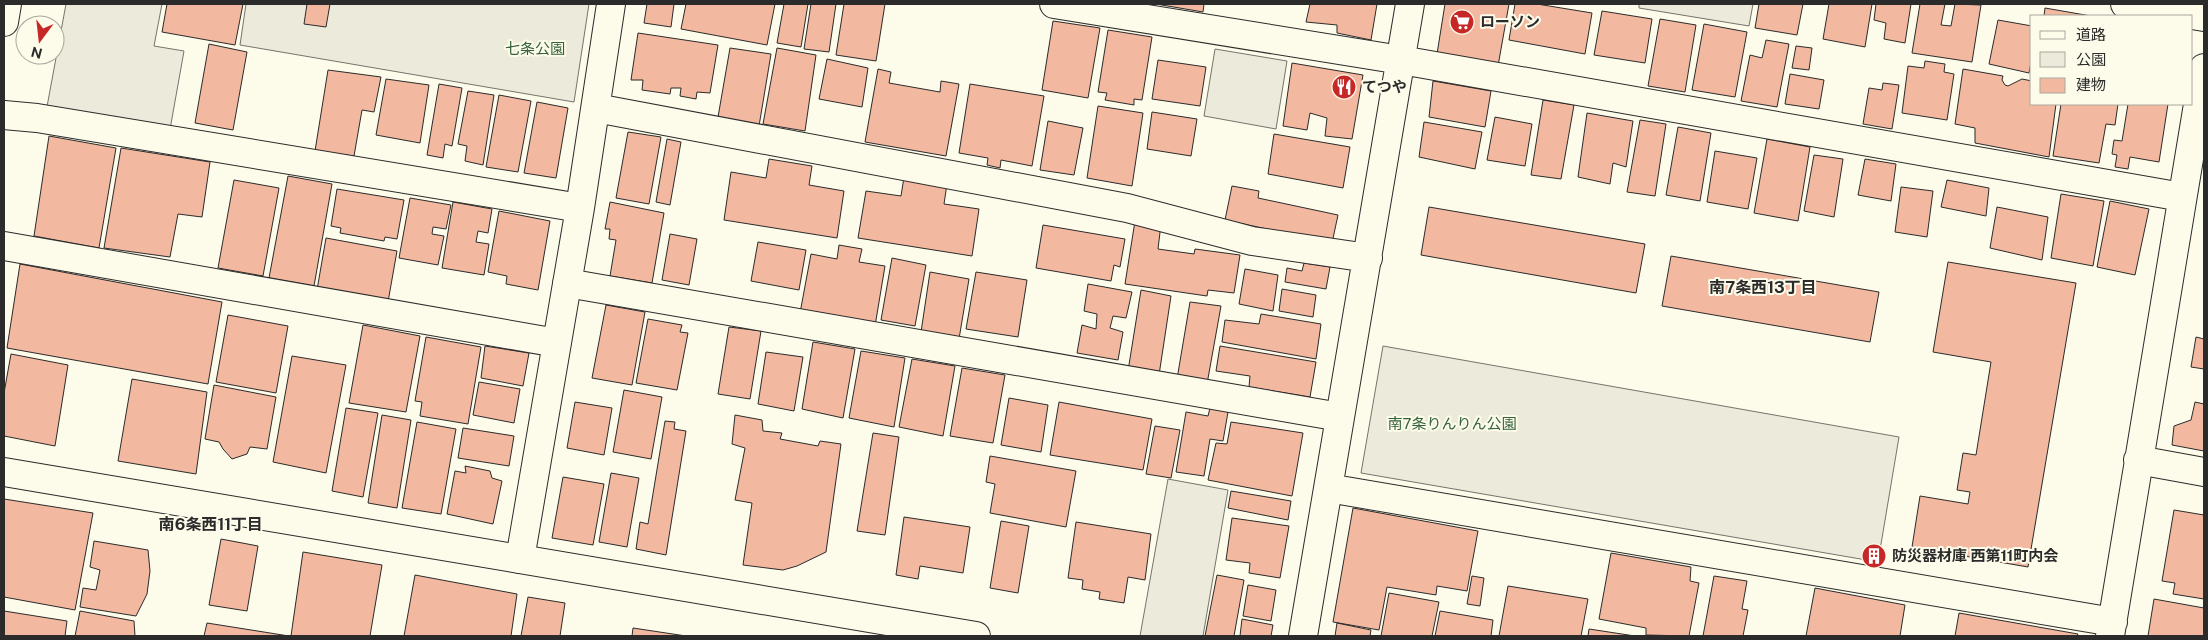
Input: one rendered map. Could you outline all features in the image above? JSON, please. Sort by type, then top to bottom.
[{"type":"main road","points":[[4,22],[7,4]]},
{"type":"main road","points":[[520,559],[580,208],[611,4]]},
{"type":"main road","points":[[1054,4],[1401,60],[2182,196]]},
{"type":"main road","points":[[1303,636],[1410,4]]},
{"type":"main road","points":[[2125,4],[2192,15]]},
{"type":"main road","points":[[1328,488],[2111,629],[2204,68]]},
{"type":"main road","points":[[596,108],[1127,208],[1252,241],[1368,258]]},
{"type":"main road","points":[[4,115],[37,118],[580,208]]},
{"type":"main road","points":[[4,246],[557,343]]},
{"type":"main road","points":[[567,283],[1340,417]]},
{"type":"main road","points":[[2138,460],[2204,472]]},
{"type":"main road","points":[[4,472],[520,559],[878,628],[976,636]]},
{"type":"green space","name":"七条公園","points":[[246,4],[589,4],[574,102],[240,45]]},
{"type":"green space","name":"南7条りんりん公園","points":[[1383,346],[1899,437],[1878,562],[1361,473]]},
{"type":"shaded area","points":[[66,4],[162,4],[154,46],[184,51],[169,135],[46,112],[55,65],[65,65],[64,15]]},
{"type":"shaded area","points":[[1639,4],[1753,4],[1749,26],[1639,8]]},
{"type":"shaded area","points":[[1215,49],[1287,61],[1276,129],[1204,116]]},
{"type":"shaded area","points":[[1168,479],[1228,490],[1203,636],[1140,636]]},
{"type":"building","points":[[167,4],[243,4],[235,45],[162,32]]},
{"type":"building","points":[[307,4],[330,4],[326,27],[304,24]]},
{"type":"building","points":[[647,4],[674,4],[671,27],[644,23]]},
{"type":"building","points":[[686,4],[775,4],[767,45],[681,29]]},
{"type":"building","points":[[784,4],[808,4],[801,47],[777,43]]},
{"type":"building","points":[[811,4],[836,4],[829,52],[804,49]]},
{"type":"building","points":[[844,4],[885,4],[876,61],[836,55]]},
{"type":"building","points":[[1156,4],[1204,4],[1203,12]]},
{"type":"building","points":[[1310,4],[1377,4],[1371,40],[1337,33],[1337,25],[1306,22]]},
{"type":"building","points":[[1445,4],[1509,4],[1498,66],[1437,54]]},
{"type":"building","points":[[1515,4],[1537,4],[1592,13],[1585,54],[1509,40]]},
{"type":"building","points":[[1759,4],[1803,4],[1797,35],[1755,28]]},
{"type":"building","points":[[1829,4],[1872,4],[1865,47],[1823,39]]},
{"type":"building","points":[[1876,4],[1911,4],[1905,43],[1884,39],[1886,23],[1874,20]]},
{"type":"building","points":[[1920,4],[1945,4],[1941,25],[1951,26],[1955,4],[1981,5],[1972,62],[1912,53]]},
{"type":"building","points":[[2045,8],[2085,15],[2044,15]]},
{"type":"building","points":[[1602,11],[1652,19],[1645,63],[1594,55]]},
{"type":"building","points":[[1660,19],[1696,25],[1685,92],[1648,86]]},
{"type":"building","points":[[1998,20],[2030,26],[2029,73],[1989,64]]},
{"type":"building","points":[[1053,21],[1100,28],[1088,98],[1042,90]]},
{"type":"building","points":[[1704,24],[1747,32],[1735,97],[1692,90]]},
{"type":"building","points":[[1108,30],[1152,37],[1142,100],[1134,99],[1134,105],[1105,100],[1107,93],[1098,92]]},
{"type":"building","points":[[638,33],[718,45],[710,93],[697,92],[696,99],[680,96],[681,88],[671,88],[670,94],[642,90],[643,80],[631,80]]},
{"type":"building","points":[[1766,40],[1789,44],[1777,107],[1741,101],[1750,55],[1762,58]]},
{"type":"building","points":[[209,44],[247,52],[233,130],[195,123]]},
{"type":"building","points":[[1796,46],[1812,48],[1809,70],[1792,68]]},
{"type":"building","points":[[730,48],[771,54],[759,126],[718,117]]},
{"type":"building","points":[[777,48],[816,55],[805,131],[763,124]]},
{"type":"building","points":[[827,59],[868,68],[862,107],[819,99]]},
{"type":"building","points":[[1158,60],[1206,67],[1200,106],[1152,99]]},
{"type":"building","points":[[1925,61],[1945,64],[1944,72],[1954,74],[1947,120],[1902,113],[1908,66],[1924,68]]},
{"type":"building","points":[[1292,63],[1363,75],[1352,139],[1325,136],[1327,118],[1310,113],[1307,130],[1283,126]]},
{"type":"building","points":[[878,69],[891,72],[889,83],[940,92],[941,81],[959,84],[946,156],[865,142]]},
{"type":"building","points":[[1963,69],[2003,76],[2002,80],[2008,86],[2022,79],[2030,81],[2030,105],[2056,105],[2049,157],[1975,143],[1975,128],[1955,124]]},
{"type":"building","points":[[328,70],[381,77],[374,112],[362,110],[354,156],[315,151]]},
{"type":"building","points":[[1790,74],[1824,80],[1819,109],[1785,104]]},
{"type":"building","points":[[386,79],[429,85],[420,143],[376,135]]},
{"type":"building","points":[[1433,81],[1491,91],[1485,127],[1429,117]]},
{"type":"building","points":[[1883,83],[1899,85],[1892,129],[1863,124],[1869,88],[1882,90]]},
{"type":"building","points":[[439,84],[462,88],[452,146],[445,144],[443,158],[427,155]]},
{"type":"building","points":[[970,84],[1044,96],[1032,166],[1001,160],[1000,168],[987,165],[988,158],[959,153]]},
{"type":"building","points":[[468,91],[494,95],[483,165],[465,161],[467,146],[458,144]]},
{"type":"building","points":[[499,95],[531,101],[518,172],[486,167]]},
{"type":"building","points":[[1543,100],[1574,105],[1561,179],[1531,175]]},
{"type":"building","points":[[537,102],[568,108],[556,178],[524,173]]},
{"type":"building","points":[[2061,105],[2118,105],[2115,125],[2106,124],[2099,163],[2053,156]]},
{"type":"building","points":[[2128,105],[2168,105],[2159,162],[2130,157],[2128,169],[2115,167],[2117,155],[2112,154],[2114,140],[2122,141]]},
{"type":"building","points":[[1098,106],[1143,113],[1132,186],[1087,178]]},
{"type":"building","points":[[1152,112],[1197,119],[1191,156],[1147,149]]},
{"type":"building","points":[[1587,113],[1633,121],[1626,167],[1613,163],[1610,184],[1578,177]]},
{"type":"building","points":[[1495,117],[1532,124],[1525,166],[1487,160]]},
{"type":"building","points":[[1640,120],[1666,124],[1655,196],[1627,192]]},
{"type":"building","points":[[1048,121],[1083,128],[1074,175],[1040,170]]},
{"type":"building","points":[[1424,122],[1482,132],[1475,169],[1419,157]]},
{"type":"building","points":[[1678,127],[1711,133],[1700,201],[1666,195]]},
{"type":"building","points":[[628,132],[661,137],[649,204],[616,198]]},
{"type":"building","points":[[1274,134],[1350,147],[1343,188],[1268,174]]},
{"type":"building","points":[[49,136],[116,148],[99,248],[34,236]]},
{"type":"building","points":[[667,139],[681,142],[670,205],[656,202]]},
{"type":"building","points":[[1767,139],[1810,147],[1798,221],[1754,213]]},
{"type":"building","points":[[121,148],[210,162],[202,217],[178,214],[170,257],[104,248]]},
{"type":"building","points":[[1715,151],[1757,158],[1748,209],[1707,202]]},
{"type":"building","points":[[1814,155],[1843,159],[1834,217],[1804,211]]},
{"type":"building","points":[[769,159],[812,166],[809,185],[844,191],[837,238],[724,220],[731,172],[766,178]]},
{"type":"building","points":[[1865,159],[1896,164],[1891,201],[1858,195]]},
{"type":"building","points":[[288,176],[332,184],[314,286],[269,278]]},
{"type":"building","points":[[904,177],[947,184],[944,204],[979,209],[972,256],[858,238],[866,191],[901,196]]},
{"type":"building","points":[[234,180],[279,188],[263,276],[218,268]]},
{"type":"building","points":[[1947,180],[1989,188],[1986,216],[1941,207]]},
{"type":"building","points":[[1232,186],[1259,191],[1258,198],[1338,215],[1332,243],[1225,220]]},
{"type":"building","points":[[1901,187],[1933,191],[1927,237],[1895,232]]},
{"type":"building","points":[[337,189],[404,200],[397,239],[385,237],[384,241],[340,233],[341,228],[331,226]]},
{"type":"building","points":[[2061,194],[2104,201],[2093,266],[2051,258]]},
{"type":"building","points":[[410,198],[451,205],[446,229],[433,227],[432,234],[444,236],[438,265],[399,258]]},
{"type":"building","points":[[2110,201],[2149,209],[2135,275],[2097,267]]},
{"type":"building","points":[[453,202],[492,209],[488,233],[478,231],[476,242],[489,244],[484,275],[442,268]]},
{"type":"building","points":[[610,202],[664,213],[652,283],[610,276],[616,240],[609,239],[610,229],[605,229]]},
{"type":"building","points":[[1429,207],[1645,244],[1636,293],[1421,255]]},
{"type":"building","points":[[1997,207],[2048,217],[2042,260],[1990,248]]},
{"type":"building","points":[[499,211],[550,221],[538,290],[506,284],[507,276],[488,272]]},
{"type":"building","points":[[1135,221],[1161,224],[1158,249],[1194,254],[1195,249],[1240,255],[1234,293],[1208,290],[1207,296],[1125,284]]},
{"type":"building","points":[[1043,225],[1125,239],[1120,267],[1114,265],[1111,281],[1036,268]]},
{"type":"building","points":[[670,234],[697,239],[689,285],[662,280]]},
{"type":"building","points":[[326,238],[397,251],[388,302],[317,290]]},
{"type":"building","points":[[758,242],[806,250],[799,290],[751,281]]},
{"type":"building","points":[[839,245],[862,249],[859,262],[885,266],[875,326],[800,313],[811,254],[837,259]]},
{"type":"building","points":[[1671,256],[1879,292],[1870,342],[1662,306]]},
{"type":"building","points":[[892,258],[926,265],[915,326],[881,320]]},
{"type":"building","points":[[1948,262],[2076,283],[2028,567],[1912,547],[1920,496],[1968,504],[1970,492],[1957,490],[1963,453],[1976,455],[1991,362],[1933,352]]},
{"type":"building","points":[[1304,263],[1330,267],[1326,289],[1285,282],[1287,268],[1302,271]]},
{"type":"building","points":[[20,264],[222,302],[208,384],[7,348]]},
{"type":"building","points":[[1245,269],[1278,275],[1273,311],[1239,304]]},
{"type":"building","points":[[930,272],[969,279],[959,339],[921,332]]},
{"type":"building","points":[[976,272],[1027,280],[1018,337],[966,329]]},
{"type":"building","points":[[1088,284],[1132,292],[1126,318],[1113,316],[1110,328],[1123,332],[1118,360],[1077,353],[1082,325],[1096,329],[1097,314],[1084,311]]},
{"type":"building","points":[[1282,289],[1316,295],[1313,317],[1279,311]]},
{"type":"building","points":[[1141,290],[1171,296],[1159,375],[1128,371]]},
{"type":"building","points":[[1190,302],[1221,306],[1207,384],[1177,379]]},
{"type":"building","points":[[606,305],[645,312],[632,385],[592,378]]},
{"type":"building","points":[[1261,314],[1321,324],[1316,359],[1222,342],[1225,320],[1259,324]]},
{"type":"building","points":[[228,315],[288,326],[276,393],[216,382]]},
{"type":"building","points":[[648,319],[682,325],[680,332],[688,333],[677,390],[636,383]]},
{"type":"building","points":[[363,325],[420,336],[406,412],[349,403]]},
{"type":"building","points":[[729,327],[761,331],[750,399],[718,394]]},
{"type":"building","points":[[426,337],[481,347],[468,424],[420,416],[422,402],[415,401]]},
{"type":"building","points":[[2196,337],[2204,339],[2204,369],[2191,367]]},
{"type":"building","points":[[813,342],[855,349],[843,418],[802,409]]},
{"type":"building","points":[[485,346],[529,353],[523,386],[481,378]]},
{"type":"building","points":[[1220,346],[1316,362],[1310,397],[1249,387],[1250,376],[1216,371]]},
{"type":"building","points":[[861,351],[905,358],[894,427],[849,418]]},
{"type":"building","points":[[766,352],[803,357],[794,411],[758,404]]},
{"type":"building","points":[[11,354],[68,365],[55,446],[4,436],[4,393]]},
{"type":"building","points":[[292,356],[346,365],[326,473],[273,462]]},
{"type":"building","points":[[912,359],[955,366],[943,436],[899,427]]},
{"type":"building","points":[[962,368],[1005,375],[993,443],[950,436]]},
{"type":"building","points":[[132,379],[207,392],[196,474],[118,461]]},
{"type":"building","points":[[479,382],[520,389],[514,423],[473,415]]},
{"type":"building","points":[[214,385],[276,397],[267,449],[250,447],[247,454],[232,459],[219,442],[205,439]]},
{"type":"building","points":[[624,390],[662,397],[651,459],[613,452]]},
{"type":"building","points":[[1009,398],[1048,405],[1041,452],[1001,445]]},
{"type":"building","points":[[575,402],[612,408],[604,455],[567,448]]},
{"type":"building","points":[[1059,402],[1152,419],[1143,470],[1050,455]]},
{"type":"building","points":[[2195,402],[2204,404],[2204,451],[2172,445],[2174,426],[2191,420]]},
{"type":"building","points":[[346,408],[378,413],[363,497],[332,491]]},
{"type":"building","points":[[1210,408],[1228,412],[1223,441],[1210,439],[1204,476],[1176,472],[1186,412],[1208,416]]},
{"type":"building","points":[[382,415],[411,420],[397,508],[368,503]]},
{"type":"building","points":[[735,415],[762,420],[763,431],[782,433],[780,439],[818,446],[820,441],[841,444],[826,552],[797,566],[783,570],[743,565],[752,503],[735,500],[745,448],[732,444]]},
{"type":"building","points":[[665,421],[675,422],[674,429],[686,431],[666,555],[636,549],[640,522],[648,524]]},
{"type":"building","points":[[417,422],[456,429],[441,514],[402,508]]},
{"type":"building","points":[[1231,422],[1303,433],[1292,496],[1208,480],[1216,443],[1227,444]]},
{"type":"building","points":[[1155,426],[1180,430],[1171,478],[1146,474]]},
{"type":"building","points":[[463,428],[514,436],[509,466],[458,458]]},
{"type":"building","points":[[873,433],[899,437],[885,535],[857,531]]},
{"type":"building","points":[[990,456],[1076,471],[1066,527],[990,513],[995,484],[986,482]]},
{"type":"building","points":[[465,466],[490,471],[492,478],[502,481],[493,524],[447,514],[455,471],[466,473]]},
{"type":"building","points":[[611,473],[639,478],[627,547],[599,542]]},
{"type":"building","points":[[563,477],[604,484],[593,545],[552,538]]},
{"type":"building","points":[[1231,491],[1291,501],[1288,520],[1228,508]]},
{"type":"building","points":[[4,499],[93,513],[75,610],[4,597]]},
{"type":"building","points":[[1353,508],[1478,531],[1467,591],[1437,586],[1436,595],[1387,587],[1379,630],[1333,622]]},
{"type":"building","points":[[2174,510],[2204,515],[2204,599],[2173,594],[2175,583],[2162,581]]},
{"type":"building","points":[[904,517],[970,527],[963,573],[920,566],[918,579],[896,575]]},
{"type":"building","points":[[1232,518],[1289,526],[1280,578],[1249,573],[1250,563],[1226,560]]},
{"type":"building","points":[[1001,521],[1029,526],[1018,593],[990,588]]},
{"type":"building","points":[[1076,522],[1151,534],[1145,580],[1128,577],[1124,603],[1099,599],[1100,592],[1082,589],[1083,580],[1068,578]]},
{"type":"building","points":[[221,539],[258,546],[247,611],[209,605]]},
{"type":"building","points":[[94,541],[148,550],[150,571],[147,594],[136,616],[80,607],[83,588],[96,590],[100,570],[90,567]]},
{"type":"building","points":[[303,552],[382,565],[370,636],[291,636]]},
{"type":"building","points":[[1611,553],[1691,567],[1690,581],[1699,583],[1689,636],[1646,635],[1646,628],[1599,619]]},
{"type":"building","points":[[415,575],[517,594],[511,636],[404,636]]},
{"type":"building","points":[[1217,575],[1244,580],[1234,636],[1205,636]]},
{"type":"building","points":[[1472,576],[1484,578],[1480,606],[1467,604]]},
{"type":"building","points":[[1714,576],[1747,581],[1742,609],[1748,610],[1743,636],[1703,636]]},
{"type":"building","points":[[1248,585],[1276,590],[1271,621],[1243,616]]},
{"type":"building","points":[[1508,586],[1588,599],[1581,636],[1499,636]]},
{"type":"building","points":[[1815,588],[1905,605],[1900,636],[1806,636]]},
{"type":"building","points":[[1389,593],[1439,602],[1432,636],[1381,636]]},
{"type":"building","points":[[528,597],[565,603],[560,636],[521,636]]},
{"type":"building","points":[[2154,599],[2204,608],[2204,636],[2148,636]]},
{"type":"building","points":[[4,611],[67,621],[65,636],[4,636]]},
{"type":"building","points":[[80,611],[134,621],[135,636],[75,636]]},
{"type":"building","points":[[1440,611],[1493,620],[1491,636],[1435,636]]},
{"type":"building","points":[[1959,613],[2078,634],[2077,636],[1955,636]]},
{"type":"building","points":[[1242,619],[1273,625],[1271,636],[1240,636]]},
{"type":"building","points":[[207,623],[289,636],[204,636]]},
{"type":"building","points":[[1337,623],[1371,630],[1370,636],[1335,636]]},
{"type":"building","points":[[633,628],[686,636],[632,636]]},
{"type":"building","points":[[1589,629],[1635,636],[1588,636]]},
{"type":"place","name":"ローソン","points":[[1462,22]]},
{"type":"place","name":"てつや","points":[[1344,87]]},
{"type":"place","name":"防災器材庫 西第11町内会","points":[[1874,556]]},
{"type":"district","name":"南7条西13丁目","points":[[1763,287]]},
{"type":"district","name":"南6条西11丁目","points":[[211,524]]}]
